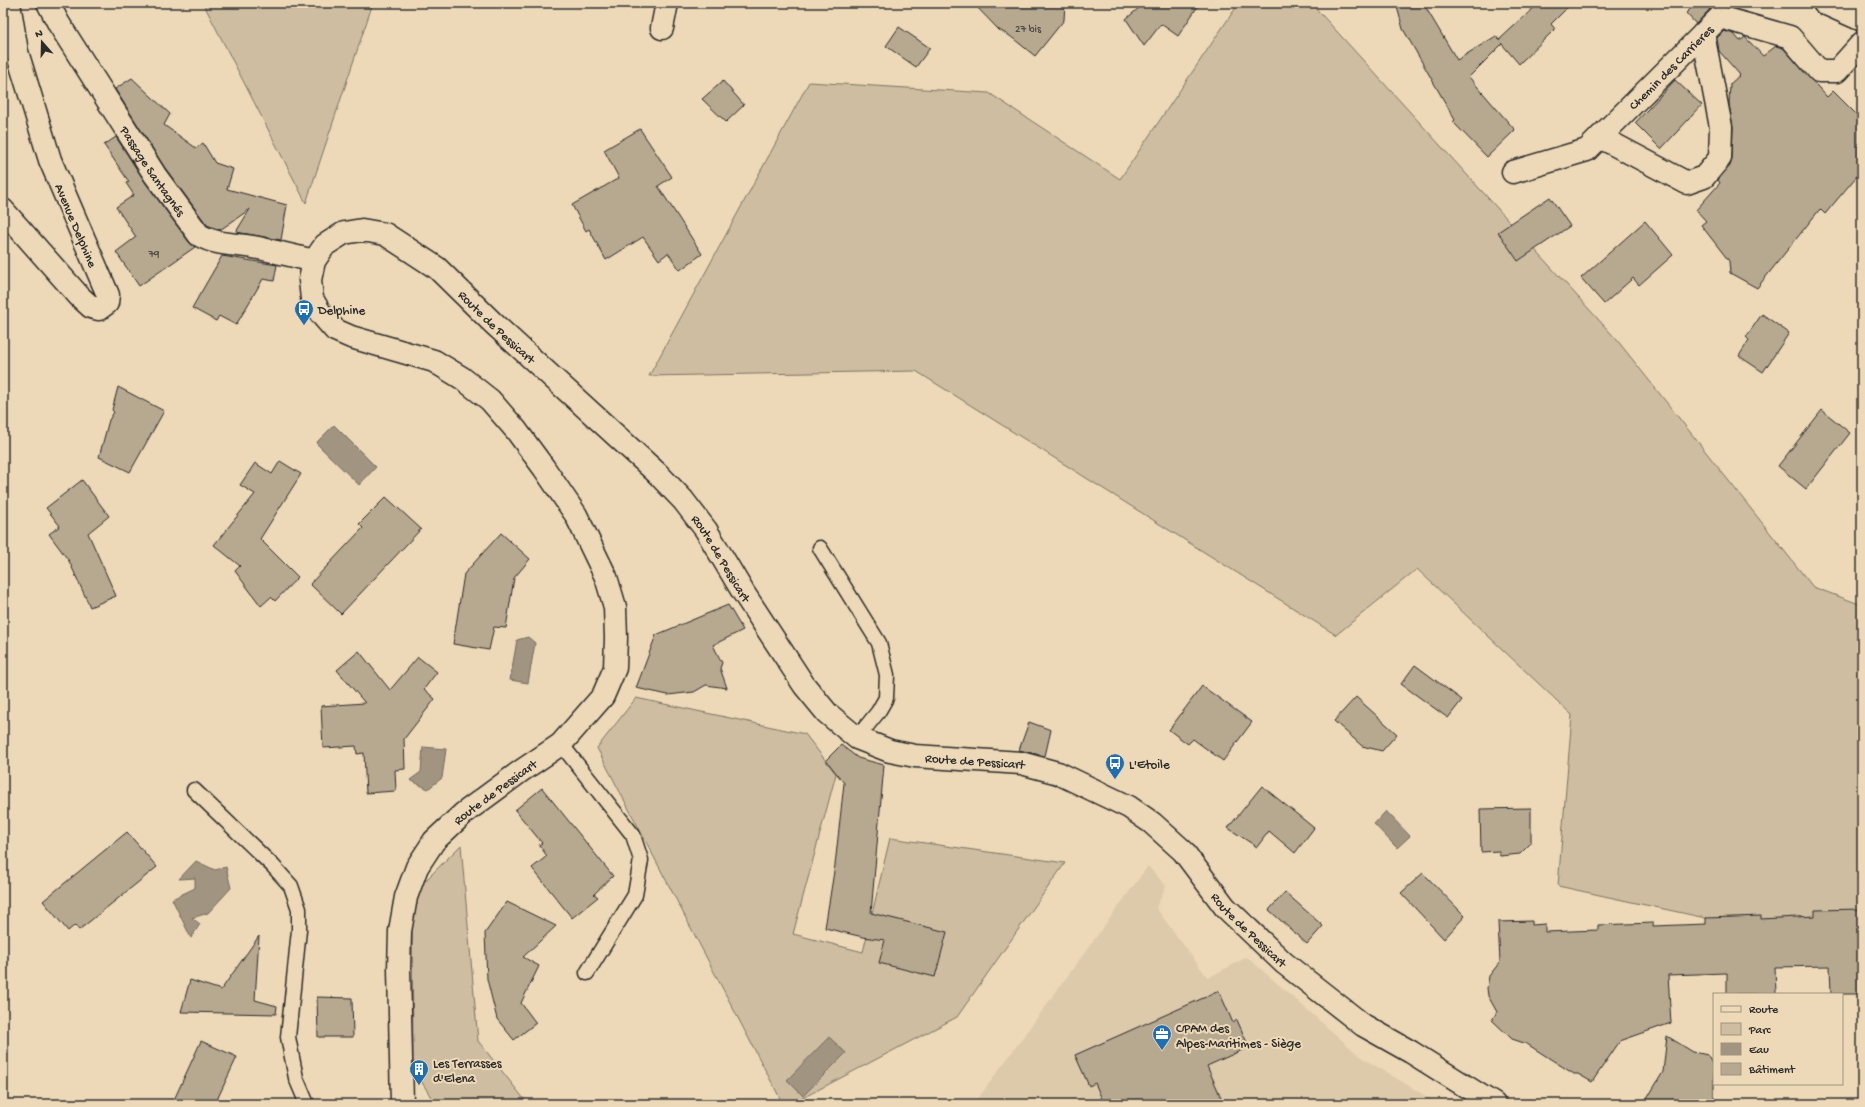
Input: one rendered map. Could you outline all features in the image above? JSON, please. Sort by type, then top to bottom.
[{"type":"street","name":"Avenue Delphine","points":[[3,210],[79,296],[91,306],[99,308],[107,303],[108,295],[50,160],[17,52],[9,3]]},
{"type":"street","name":"Passage Santagnés","points":[[48,3],[59,24],[155,175],[199,235],[206,240],[219,243],[252,247],[314,261]]},
{"type":"street","points":[[662,28],[667,3]]},
{"type":"street","points":[[1824,3],[1862,20]]},
{"type":"street","name":"Chemin des Carrieres","points":[[1513,172],[1587,150],[1720,17],[1790,37],[1819,71],[1837,71],[1862,43]]},
{"type":"street","points":[[1600,137],[1687,183],[1704,177],[1720,158],[1721,127],[1702,34]]},
{"type":"street","name":"Route de Pessicart","points":[[402,1104],[399,969],[400,931],[406,897],[417,867],[434,841],[464,813],[561,744],[603,696],[615,668],[615,607],[606,577],[576,515],[516,430],[490,400],[434,361],[351,337],[335,330],[321,314],[312,299],[310,280],[314,261],[325,245],[344,233],[362,230],[385,234],[437,268],[493,323],[657,473],[683,500],[706,530],[743,592],[804,685],[827,713],[857,738],[890,751],[915,756],[1021,763],[1058,773],[1129,807],[1152,823],[1183,851],[1225,907],[1284,963],[1363,1025],[1411,1052],[1494,1104]]},
{"type":"lane","points":[[820,548],[879,643],[888,675],[886,698],[878,712],[857,738]]},
{"type":"lane","points":[[561,744],[634,835],[640,860],[635,895],[587,973]]},
{"type":"lane","points":[[194,790],[273,866],[291,886],[299,909],[299,930],[288,1037],[296,1078],[307,1104]]},
{"type":"shaded area","points":[[1148,866],[1166,886],[1156,908],[1208,978],[1247,957],[1361,1057],[1439,1104],[974,1104]]},
{"type":"green space","points":[[203,3],[373,3],[306,203]]},
{"type":"green space","points":[[1239,3],[1311,3],[1617,340],[1813,587],[1862,605],[1862,952],[1558,886],[1572,715],[1417,569],[1336,635],[916,371],[649,376],[809,82],[989,93],[1120,179]]},
{"type":"green space","points":[[636,698],[805,734],[836,774],[793,934],[863,952],[890,838],[1065,863],[957,1017],[791,1104],[783,1104],[597,748]]},
{"type":"green space","points":[[461,845],[478,1041],[528,1104],[435,1104],[413,1067],[412,894]]},
{"type":"water","points":[[334,425],[376,467],[359,485],[316,443]]},
{"type":"water","points":[[528,637],[535,643],[528,683],[510,680],[517,640]]},
{"type":"water","points":[[423,747],[446,749],[442,778],[428,789],[410,780],[421,772]]},
{"type":"water","points":[[1386,811],[1410,836],[1397,848],[1374,824]]},
{"type":"water","points":[[196,861],[215,870],[226,867],[231,888],[208,913],[192,918],[200,924],[191,938],[172,899],[195,888],[195,878],[179,879]]},
{"type":"water","points":[[829,1037],[846,1053],[803,1096],[787,1080]]},
{"type":"building","points":[[973,3],[1065,3],[1064,20],[1035,56],[1010,36],[999,30]]},
{"type":"building","points":[[1134,3],[1200,3],[1178,36],[1161,24],[1144,46],[1126,19],[1140,7]]},
{"type":"building","points":[[1396,3],[1423,3],[1457,60],[1496,36],[1499,40],[1539,3],[1572,3],[1551,24],[1555,29],[1519,64],[1502,44],[1469,77],[1515,130],[1487,157],[1453,122],[1455,120],[1403,29]]},
{"type":"building","points":[[1697,3],[1704,3],[1710,9],[1696,24],[1686,13]]},
{"type":"building","points":[[899,27],[930,48],[916,67],[886,46]]},
{"type":"building","points":[[1724,31],[1734,34],[1740,41],[1745,37],[1763,56],[1776,46],[1783,48],[1827,97],[1833,91],[1862,120],[1862,170],[1825,214],[1820,209],[1757,288],[1730,273],[1729,261],[1701,225],[1706,221],[1696,210],[1720,183],[1718,180],[1730,166],[1732,158],[1733,127],[1729,104],[1730,84],[1740,75],[1719,51],[1717,38]]},
{"type":"building","points":[[132,78],[170,114],[164,125],[196,148],[203,143],[215,163],[233,169],[227,189],[287,205],[281,240],[236,232],[250,209],[220,230],[207,225],[165,168],[115,89]]},
{"type":"building","points":[[1675,80],[1702,105],[1661,149],[1635,123]]},
{"type":"building","points":[[723,81],[744,105],[726,122],[702,99]]},
{"type":"building","points":[[640,129],[672,177],[658,186],[702,254],[680,270],[668,253],[659,260],[643,237],[606,260],[589,229],[586,231],[572,205],[619,178],[604,150]]},
{"type":"building","points":[[116,137],[145,182],[189,242],[195,247],[139,286],[116,252],[136,237],[116,207],[134,195],[126,183],[129,182],[104,145]]},
{"type":"building","points":[[1550,197],[1570,226],[1518,261],[1498,232]]},
{"type":"building","points":[[1645,221],[1673,255],[1639,285],[1633,278],[1604,304],[1581,278]]},
{"type":"building","points":[[222,256],[277,265],[274,281],[263,279],[236,325],[219,316],[216,321],[192,308]]},
{"type":"building","points":[[1762,314],[1789,333],[1763,372],[1739,356],[1749,340],[1746,337]]},
{"type":"building","points":[[118,387],[164,411],[130,472],[99,457],[109,420],[114,412],[112,410]]},
{"type":"building","points":[[1822,410],[1850,433],[1806,489],[1778,466]]},
{"type":"building","points":[[280,461],[301,474],[260,539],[298,577],[275,601],[271,597],[261,606],[235,571],[240,566],[214,545],[255,494],[240,485],[255,463],[272,474]]},
{"type":"building","points":[[82,480],[109,516],[88,533],[116,596],[90,607],[69,561],[49,534],[60,526],[46,508]]},
{"type":"building","points":[[386,497],[421,529],[341,614],[310,584],[363,528],[359,524]]},
{"type":"building","points":[[501,533],[530,559],[514,578],[506,628],[494,627],[489,650],[453,644],[464,574]]},
{"type":"building","points":[[728,605],[743,630],[713,645],[722,663],[720,668],[727,688],[706,685],[694,692],[668,695],[636,688],[656,635]]},
{"type":"building","points":[[359,651],[390,690],[418,657],[437,672],[424,689],[435,699],[404,739],[405,769],[395,770],[396,791],[366,793],[364,753],[357,754],[356,746],[323,748],[321,706],[365,703],[337,670]]},
{"type":"building","points":[[1415,665],[1462,700],[1448,718],[1401,684]]},
{"type":"building","points":[[1202,686],[1252,722],[1223,761],[1193,739],[1188,744],[1169,730]]},
{"type":"building","points":[[1356,697],[1397,734],[1382,751],[1362,746],[1334,721]]},
{"type":"building","points":[[1029,722],[1051,730],[1045,756],[1019,750]]},
{"type":"building","points":[[841,745],[858,758],[884,765],[871,913],[947,932],[935,977],[879,963],[885,940],[863,937],[825,928],[835,865],[844,783],[826,760]]},
{"type":"building","points":[[1262,786],[1314,828],[1295,853],[1269,831],[1257,847],[1228,828]]},
{"type":"building","points":[[542,788],[613,876],[594,894],[598,897],[572,918],[532,868],[547,856],[539,845],[542,843],[515,810]]},
{"type":"building","points":[[1531,808],[1531,843],[1520,854],[1500,856],[1499,851],[1481,852],[1480,809]]},
{"type":"building","points":[[127,832],[157,867],[79,930],[75,925],[68,931],[43,901]]},
{"type":"building","points":[[1423,873],[1465,916],[1444,939],[1401,893]]},
{"type":"building","points":[[1285,892],[1323,926],[1307,944],[1269,910]]},
{"type":"building","points":[[507,902],[556,926],[523,957],[539,966],[521,1003],[536,1023],[514,1040],[497,1019],[487,979],[485,933]]},
{"type":"building","points":[[1862,909],[1862,994],[1831,993],[1830,966],[1775,967],[1776,993],[1727,993],[1727,973],[1668,975],[1671,1023],[1620,1041],[1592,1082],[1578,1074],[1574,1074],[1527,1044],[1512,1039],[1492,1020],[1497,1012],[1488,996],[1487,988],[1489,976],[1500,962],[1498,922],[1532,921],[1532,925],[1545,924],[1545,932],[1598,930],[1598,925],[1653,923],[1653,926],[1706,924],[1706,918],[1761,916],[1761,919],[1815,916],[1815,910]]},
{"type":"building","points":[[259,936],[255,1000],[277,1006],[276,1014],[181,1012],[190,980],[221,990]]},
{"type":"building","name":"CPAM des Alpes-Maritimes - Siège","points":[[1219,991],[1233,1023],[1237,1020],[1249,1047],[1207,1066],[1224,1104],[1104,1104],[1095,1083],[1089,1086],[1075,1055]]},
{"type":"building","points":[[317,997],[352,998],[353,1037],[318,1037]]},
{"type":"building","points":[[1667,1036],[1693,1052],[1708,1055],[1713,1066],[1714,1104],[1644,1104],[1663,1072]]},
{"type":"building","points":[[201,1041],[237,1057],[215,1104],[172,1104]]},
{"type":"place","name":"Delphine","points":[[304,326]]},
{"type":"place","name":"L'Etoile","points":[[1115,780]]},
{"type":"place","name":"CPAM des Alpes-Maritimes - Siège","points":[[1162,1051]]},
{"type":"place","name":"Les Terrasses d'Elena","points":[[419,1086]]}]
